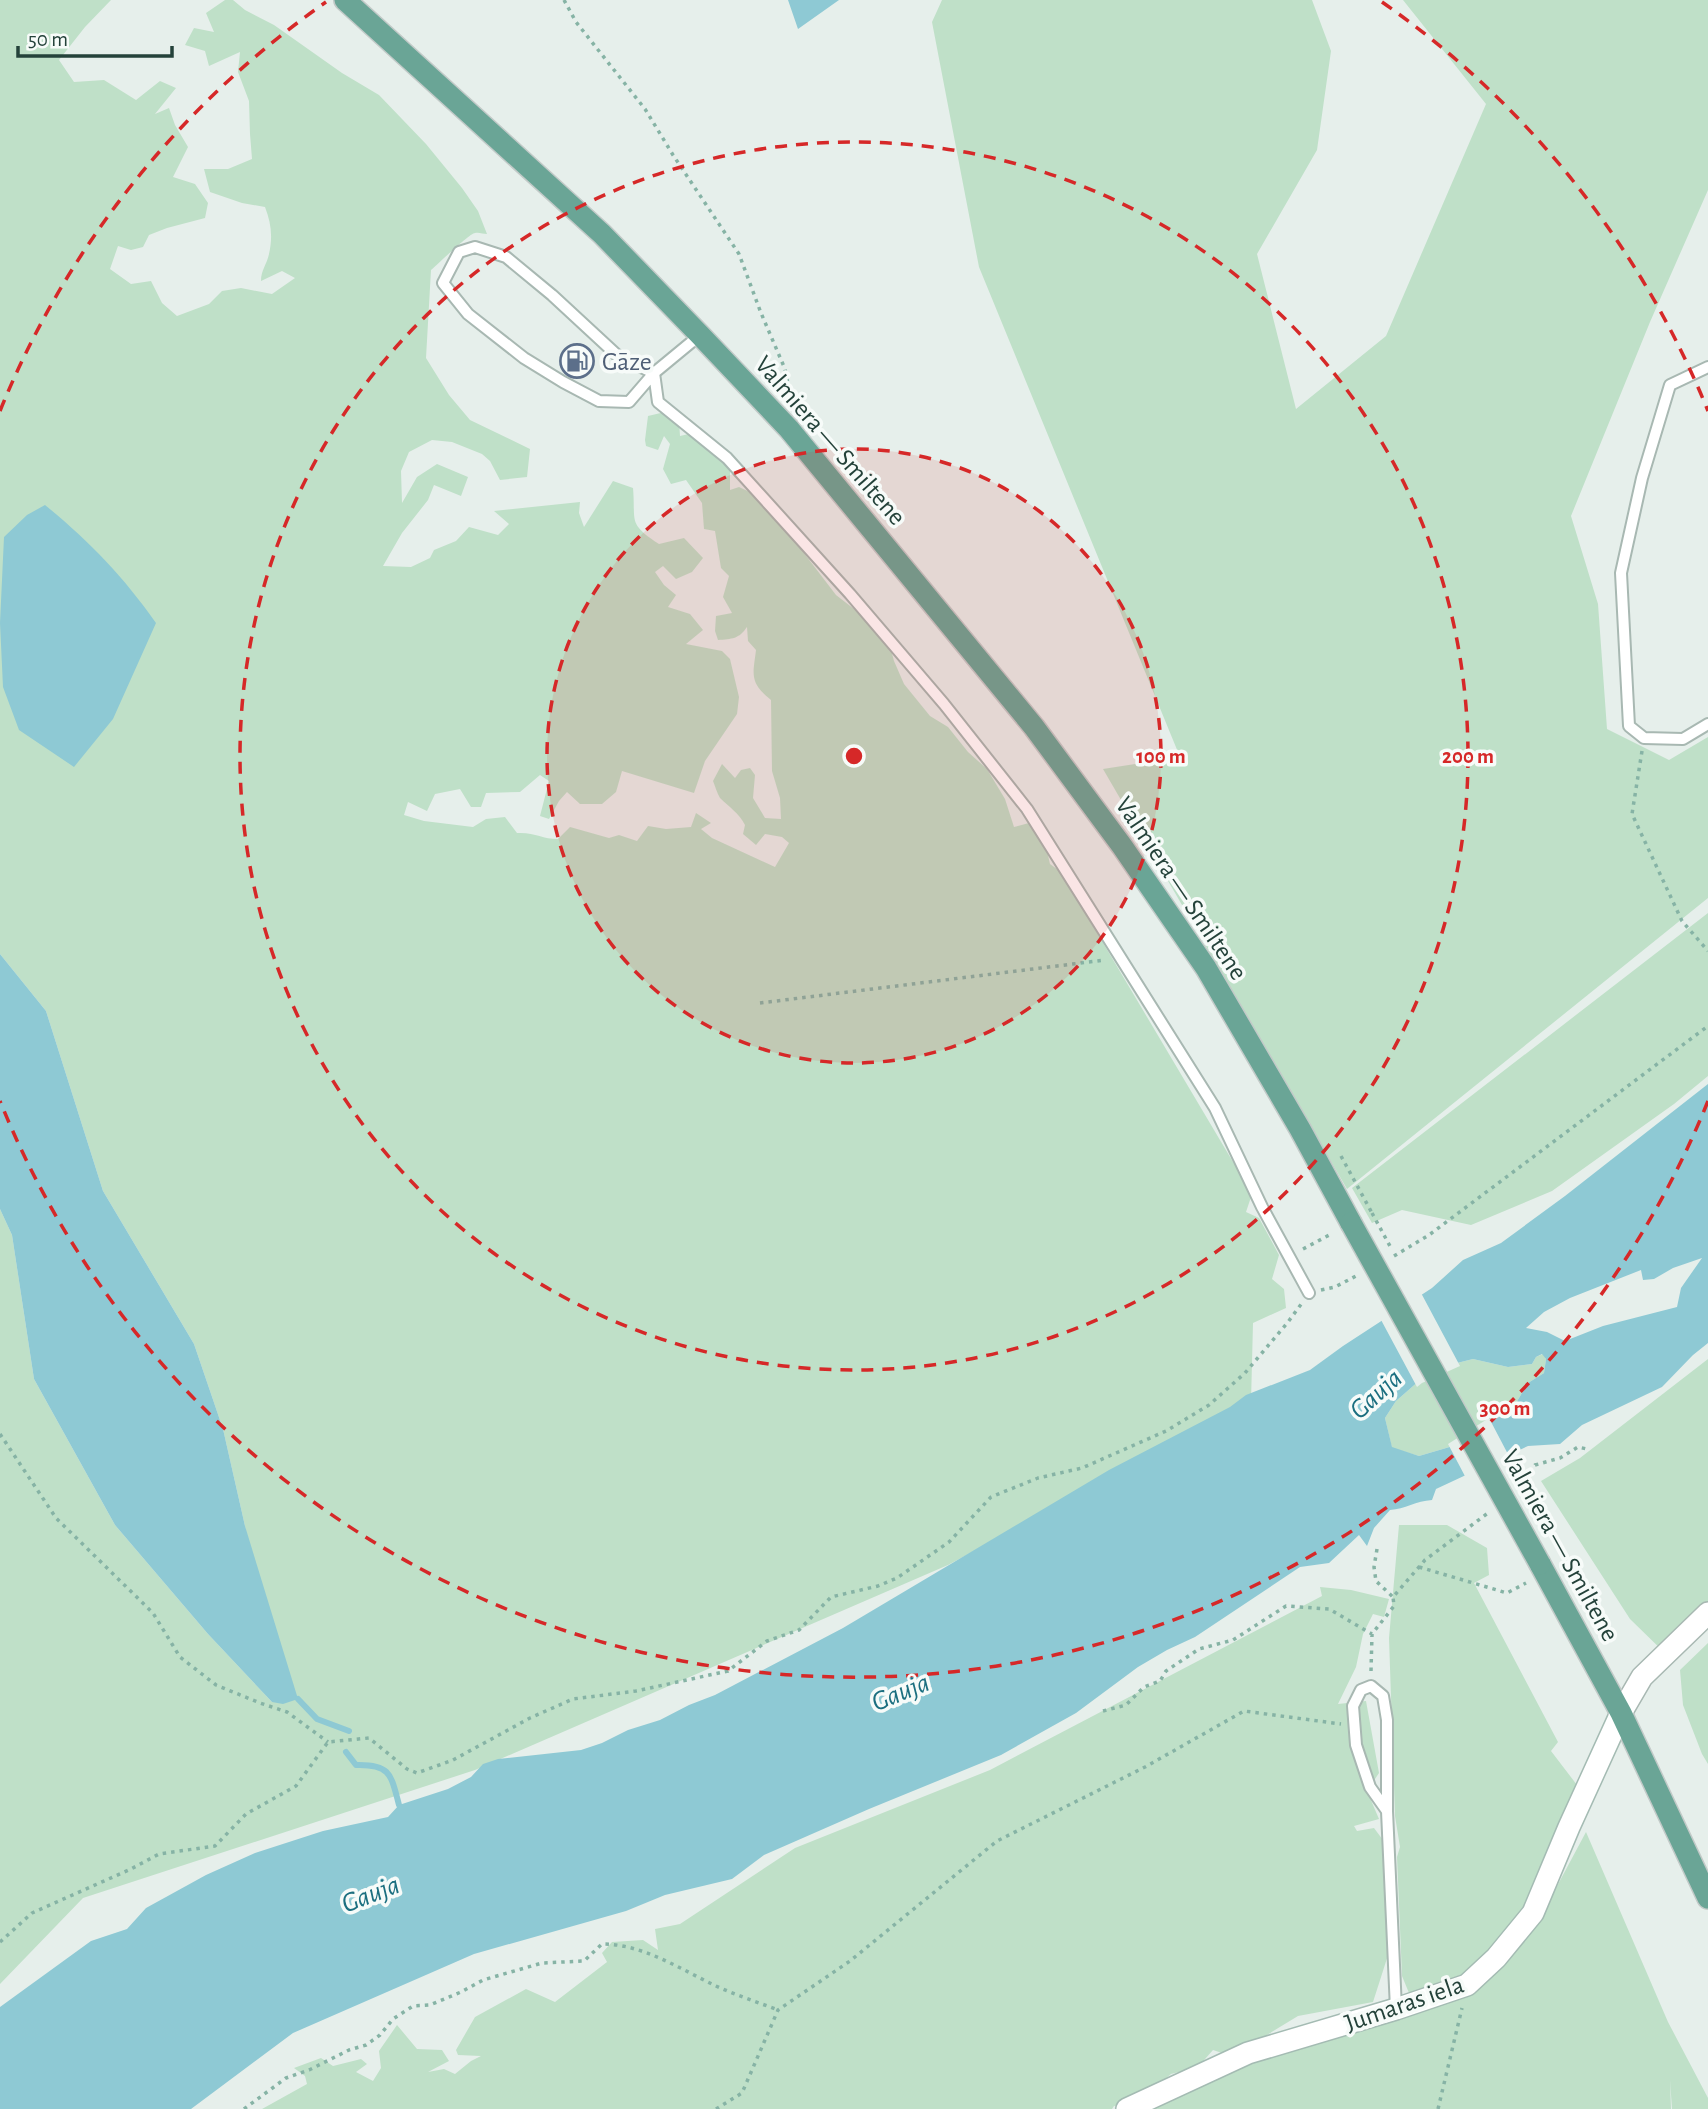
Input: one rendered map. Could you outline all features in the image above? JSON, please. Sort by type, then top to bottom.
[{"type":"main road","name":"Valmiera — Smiltene","points":[[345,0],[602,234],[789,429],[1034,727],[1122,846],[1206,968],[1300,1129],[1344,1227],[1534,1573],[1621,1713],[1708,1898]]},
{"type":"street","name":"Jumaras iela","points":[[1127,2109],[1248,2053],[1467,1985],[1496,1958],[1533,1913],[1621,1713],[1642,1677],[1708,1613]]},
{"type":"lane","points":[[654,373],[619,357],[506,257],[475,247],[459,252],[443,283],[468,314],[524,358],[599,401],[629,402],[654,373],[700,335]]},
{"type":"lane","points":[[1708,367],[1670,386],[1642,478],[1621,573],[1629,726],[1644,738],[1683,739],[1708,723]]},
{"type":"lane","points":[[654,373],[658,402],[727,458],[850,594],[1027,809],[1215,1108],[1246,1175],[1309,1293]]},
{"type":"lane","points":[[1387,1811],[1370,1787],[1356,1745],[1353,1706],[1361,1690],[1371,1686],[1383,1696],[1387,1720],[1387,1811],[1396,2009]]},
{"type":"path","points":[[564,0],[576,22],[645,109],[739,254],[785,369],[791,401],[789,429]]},
{"type":"path","points":[[1644,738],[1632,814],[1682,921],[1708,951]]},
{"type":"path","points":[[760,1003],[1121,958]]},
{"type":"path","points":[[1384,1261],[1429,1235],[1708,1026]]},
{"type":"path","points":[[1289,1256],[1344,1227]]},
{"type":"path","points":[[0,1434],[55,1518],[153,1613],[180,1657],[216,1685],[287,1712],[328,1742],[369,1738],[407,1769],[417,1773],[453,1760],[530,1718],[573,1699],[636,1691],[728,1671],[766,1642],[799,1630],[831,1597],[878,1586],[897,1578],[949,1542],[991,1497],[1038,1478],[1082,1468],[1166,1430],[1209,1405],[1245,1373],[1309,1293],[1335,1287],[1360,1274]]},
{"type":"path","points":[[1371,1686],[1372,1634],[1394,1606],[1393,1597],[1376,1581],[1374,1567],[1377,1549]]},
{"type":"path","points":[[1393,1597],[1419,1567],[1507,1593],[1534,1573]]},
{"type":"path","points":[[1103,1711],[1126,1705],[1144,1687],[1160,1681],[1166,1671],[1199,1649],[1233,1640],[1286,1606],[1329,1609],[1372,1634]]},
{"type":"path","points":[[716,2109],[741,2093],[778,2010],[850,1961],[997,1841],[1145,1767],[1244,1711],[1354,1726]]},
{"type":"path","points":[[0,1942],[32,1913],[159,1854],[215,1846],[246,1814],[296,1786],[328,1742]]},
{"type":"path","points":[[244,2109],[286,2078],[366,2045],[380,2035],[393,2019],[414,2006],[430,2005],[483,1980],[542,1963],[584,1961],[603,1944],[618,1944],[659,1958],[717,1986],[778,2010]]},
{"type":"path","points":[[1438,2109],[1467,1985]]},
{"type":"green space","points":[[0,0],[111,0],[59,60],[74,82],[104,80],[136,100],[160,81],[176,88],[155,114],[169,108],[188,147],[173,177],[195,184],[208,203],[205,218],[149,235],[143,247],[131,250],[118,246],[110,269],[131,284],[151,281],[162,303],[177,316],[209,304],[222,291],[241,288],[272,294],[295,278],[282,271],[261,281],[271,241],[265,207],[242,203],[210,192],[204,169],[228,169],[252,159],[249,101],[238,72],[240,52],[209,66],[205,51],[185,45],[194,28],[214,32],[206,13],[225,0],[233,0],[245,10],[274,25],[342,73],[379,95],[426,144],[478,211],[487,234],[472,234],[431,270],[426,358],[449,395],[470,420],[530,449],[527,477],[500,480],[490,461],[482,454],[452,442],[432,440],[409,452],[401,471],[402,503],[417,477],[437,464],[468,477],[461,496],[434,485],[428,500],[402,533],[383,566],[411,567],[430,558],[434,550],[456,541],[469,527],[498,535],[509,524],[494,511],[580,502],[579,513],[584,527],[613,481],[633,488],[635,521],[642,531],[659,544],[684,538],[703,558],[692,572],[676,579],[663,566],[655,572],[664,585],[676,595],[668,607],[690,614],[703,630],[686,644],[722,651],[730,659],[739,697],[737,714],[705,761],[694,793],[622,771],[616,792],[602,804],[580,804],[567,792],[549,819],[540,816],[549,781],[540,775],[520,792],[486,793],[481,807],[471,807],[460,789],[435,794],[427,811],[408,802],[404,815],[424,821],[473,827],[486,819],[505,817],[517,833],[558,839],[570,827],[609,838],[619,835],[637,841],[648,826],[666,829],[691,827],[696,813],[711,823],[701,829],[712,838],[775,867],[789,843],[782,837],[765,834],[756,845],[743,834],[745,825],[720,798],[713,781],[722,764],[735,778],[741,770],[750,768],[755,775],[753,798],[765,818],[781,819],[780,798],[772,771],[771,700],[759,688],[754,678],[756,650],[748,641],[747,627],[735,638],[727,639],[718,640],[715,631],[716,616],[732,613],[723,597],[729,576],[721,568],[715,531],[704,529],[702,503],[686,480],[671,484],[663,469],[670,444],[664,436],[658,450],[646,446],[648,416],[665,412],[679,421],[680,436],[693,433],[730,468],[730,490],[739,487],[754,494],[784,527],[836,595],[863,616],[890,646],[904,684],[930,716],[948,727],[968,752],[987,769],[1005,799],[1014,827],[1029,823],[1045,842],[1050,864],[1061,872],[1252,1194],[1246,1212],[1259,1218],[1279,1255],[1272,1279],[1284,1289],[1286,1308],[1253,1323],[1251,1402],[948,1565],[475,1770],[83,1898],[0,1984],[0,1209],[12,1235],[34,1379],[115,1525],[208,1634],[272,1702],[245,1526],[223,1429],[194,1344],[103,1191],[46,1011],[0,954]]},
{"type":"green space","points":[[942,0],[1312,0],[1331,51],[1317,150],[1257,254],[1296,409],[1386,336],[1486,104],[1403,0],[1708,0],[1708,190],[1650,322],[1571,516],[1598,604],[1607,729],[1669,760],[1708,737],[1708,898],[1347,1189],[1103,769],[1180,757],[979,267],[932,22]]},
{"type":"green space","points":[[1708,913],[1708,1076],[1674,1104],[1552,1191],[1471,1225],[1402,1210],[1372,1223],[1352,1188]]},
{"type":"green space","points":[[1543,1354],[1546,1359],[1544,1373],[1528,1383],[1513,1408],[1453,1446],[1419,1456],[1392,1448],[1385,1418],[1396,1401],[1420,1380],[1453,1364],[1473,1359],[1508,1367],[1532,1364],[1536,1357]]},
{"type":"green space","points":[[1708,1359],[1708,1621],[1670,1658],[1630,1619],[1541,1481],[1580,1458]]},
{"type":"green space","points":[[1399,1525],[1447,1525],[1487,1548],[1489,1575],[1474,1583],[1558,1742],[1551,1751],[1577,1785],[1517,1926],[1475,1967],[1441,1988],[1409,1993],[1402,1976],[1397,1857],[1400,1847],[1395,1816],[1389,1638]]},
{"type":"green space","points":[[1320,1587],[1351,1590],[1389,1599],[1384,1617],[1373,1614],[1363,1634],[1356,1667],[1338,1704],[1366,1701],[1379,1773],[1367,1791],[1379,1819],[1354,1826],[1357,1831],[1374,1828],[1383,1840],[1390,1949],[1373,2002],[1298,2016],[1262,2038],[1222,2053],[1213,2050],[1198,2067],[1171,2074],[1152,2090],[1126,2105],[1114,2106],[1112,2109],[262,2109],[307,2084],[305,2076],[294,2068],[321,2058],[333,2066],[361,2059],[367,2064],[356,2072],[373,2081],[381,2068],[379,2051],[397,2025],[417,2049],[442,2050],[449,2061],[428,2072],[444,2069],[455,2074],[481,2056],[458,2055],[456,2050],[475,2017],[526,1989],[555,2002],[607,1962],[602,1953],[612,1942],[643,1940],[658,1950],[655,1929],[680,1924],[795,1848],[990,1770],[1322,1596]]},
{"type":"green space","points":[[1708,1643],[1708,1764],[1683,1705],[1680,1670]]},
{"type":"green space","points":[[1586,1832],[1668,2022],[1708,2098],[1708,2109],[1672,2109],[1670,2080],[1671,2109],[1135,2109],[1254,2053],[1451,2001],[1480,1985],[1540,1918]]},
{"type":"water","points":[[788,0],[839,0],[798,29]]},
{"type":"water","points":[[45,505],[105,560],[156,623],[113,719],[74,767],[19,730],[3,687],[0,623],[4,537],[27,515]]},
{"type":"water","points":[[0,954],[46,1011],[103,1191],[194,1344],[223,1429],[245,1526],[298,1699],[283,1704],[272,1702],[208,1634],[115,1525],[34,1379],[12,1235],[0,1209]]},
{"type":"water","name":"Gauja","points":[[1708,1084],[1708,1343],[1662,1387],[1582,1425],[1560,1444],[1528,1446],[1436,1489],[1432,1500],[1390,1510],[1374,1528],[1367,1546],[1359,1535],[1329,1563],[1300,1567],[1195,1637],[1138,1667],[1076,1713],[1001,1755],[764,1855],[732,1879],[665,1895],[626,1911],[474,1954],[293,2033],[191,2109],[0,2109],[0,2007],[91,1941],[127,1929],[146,1908],[206,1875],[255,1853],[323,1831],[388,1817],[399,1805],[448,1789],[471,1777],[483,1764],[498,1759],[581,1750],[660,1720],[715,1695],[843,1628],[1109,1470],[1230,1407],[1246,1395],[1310,1370],[1432,1288],[1463,1260],[1501,1243]],"holes":[[[1702,1258],[1681,1288],[1677,1307],[1603,1326],[1565,1341],[1547,1332],[1526,1328],[1544,1312],[1570,1298],[1641,1270],[1643,1280],[1654,1279],[1673,1268]],[[1542,1354],[1546,1359],[1544,1373],[1528,1383],[1513,1408],[1453,1446],[1419,1456],[1392,1447],[1385,1418],[1396,1401],[1420,1380],[1453,1364],[1473,1359],[1508,1367],[1532,1364],[1536,1357]]]},
{"type":"pier","points":[[1420,1291],[1460,1366],[1417,1387],[1380,1318]]},
{"type":"pier","points":[[1489,1418],[1510,1458],[1467,1480],[1448,1444]]},
{"type":"waterway","points":[[298,1699],[317,1719],[349,1731]]},
{"type":"waterway","points":[[346,1752],[356,1765],[368,1765],[388,1773],[399,1805]]},
{"type":"place","name":"Gāze","points":[[577,361]]}]
